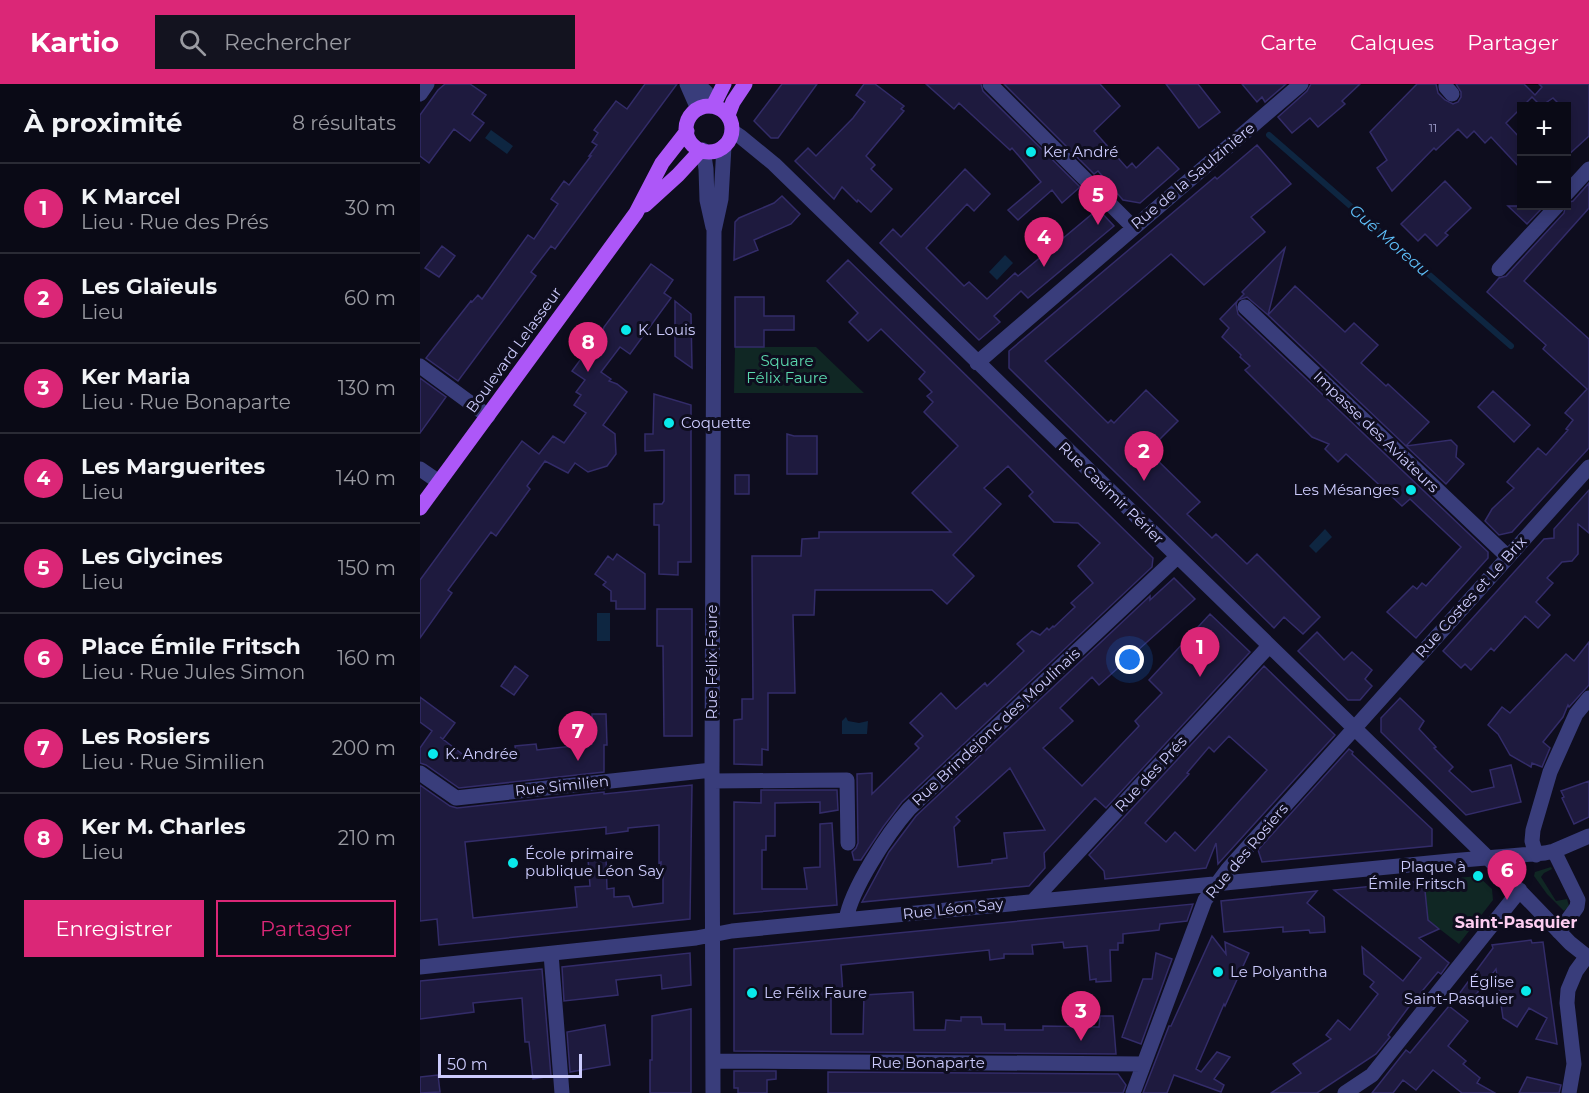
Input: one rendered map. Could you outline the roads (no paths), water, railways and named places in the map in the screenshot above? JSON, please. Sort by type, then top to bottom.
[{"type":"main road","points":[[724,84],[707,107],[690,117],[687,132],[690,141],[702,150],[714,151],[724,146],[731,138],[732,131],[728,115],[745,84]]},
{"type":"main road","points":[[707,107],[720,109],[728,115]]},
{"type":"main road","name":"Boulevard Lelasseur","points":[[420,508],[636,213],[662,163],[687,132]]},
{"type":"main road","name":"Boulevard Lelasseur","points":[[636,213],[702,150]]},
{"type":"street","points":[[420,94],[427,84]]},
{"type":"street","points":[[687,84],[707,107]]},
{"type":"street","points":[[697,84],[706,92],[707,107]]},
{"type":"street","points":[[990,84],[1133,227]]},
{"type":"street","name":"Rue de la Saulzinière","points":[[977,363],[1301,84]]},
{"type":"street","name":"Rue Casimir Périer","points":[[732,131],[774,164],[1488,858],[1570,943],[1588,957]]},
{"type":"street","name":"Rue Félix Faure","points":[[713,1093],[714,231],[721,199],[724,146]]},
{"type":"street","name":"Rue Félix Faure","points":[[702,150],[706,169],[707,200],[714,231]]},
{"type":"street","points":[[1571,190],[1589,170]]},
{"type":"street","points":[[1499,269],[1553,210]]},
{"type":"street","name":"Impasse des Aviateurs","points":[[1245,307],[1507,556]]},
{"type":"street","points":[[420,366],[489,416]]},
{"type":"street","name":"Rue Costes et Le Brix","points":[[1353,729],[1589,467]]},
{"type":"street","points":[[420,469],[440,482]]},
{"type":"street","name":"Rue Brindejonc des Moulinais","points":[[846,920],[853,895],[897,823],[909,809],[1177,557]]},
{"type":"street","name":"Rue des Prés","points":[[1033,901],[1269,646]]},
{"type":"street","points":[[1536,855],[1532,840],[1533,830],[1550,772],[1576,714],[1589,698]]},
{"type":"street","name":"Rue des Rosiers","points":[[1133,1093],[1205,900],[1228,869],[1353,729]]},
{"type":"street","name":"Rue Similien","points":[[420,773],[456,798],[712,776],[847,780],[848,843]]},
{"type":"street","name":"Rue Léon Say","points":[[420,967],[551,954],[732,931],[1536,855],[1554,851],[1589,836]]},
{"type":"street","points":[[1554,851],[1578,900],[1577,907],[1559,932]]},
{"type":"street","points":[[1345,1093],[1372,1075],[1520,890]]},
{"type":"street","points":[[551,954],[562,1093]]},
{"type":"street","points":[[1569,1093],[1574,1064],[1568,990],[1576,971],[1588,957]]},
{"type":"street","name":"Rue Bonaparte","points":[[713,1061],[1143,1064]]},
{"type":"water","points":[[491,130],[513,146],[507,154],[485,138]]},
{"type":"water","points":[[1005,255],[1013,263],[997,280],[989,272]]},
{"type":"water","points":[[1325,529],[1332,537],[1316,553],[1309,546]]},
{"type":"water","points":[[597,613],[610,613],[610,641],[597,641]]},
{"type":"water","points":[[846,717],[848,721],[859,723],[868,721],[867,734],[842,734],[842,721]]},
{"type":"waterway","name":"Gué Moreau","points":[[1269,135],[1511,346]]},
{"type":"place","name":"Ker André","points":[[1031,152]]},
{"type":"place","name":"Les Glycines","points":[[1098,225]]},
{"type":"place","name":"Les Marguerites","points":[[1044,267]]},
{"type":"place","name":"K. Louis","points":[[626,330]]},
{"type":"place","name":"Ker M. Charles","points":[[588,372]]},
{"type":"place","name":"Coquette","points":[[669,423]]},
{"type":"place","name":"Les Glaïeuls","points":[[1144,481]]},
{"type":"place","name":"Les Mésanges","points":[[1411,490]]},
{"type":"place","name":"K Marcel","points":[[1200,677]]},
{"type":"place","name":"K. Andrée","points":[[433,754]]},
{"type":"place","name":"Les Rosiers","points":[[578,761]]},
{"type":"place","name":"École primaire publique Léon Say","points":[[513,863]]},
{"type":"place","name":"Plaque à Émile Fritsch","points":[[1478,876]]},
{"type":"place","name":"Place Émile Fritsch","points":[[1507,900]]},
{"type":"place","name":"Le Polyantha","points":[[1218,972]]},
{"type":"place","name":"Église Saint-Pasquier","points":[[1526,991]]},
{"type":"place","name":"Le Félix Faure","points":[[752,993]]},
{"type":"place","name":"Ker Maria","points":[[1081,1041]]},
{"type":"district","name":"Saint-Pasquier","points":[[1516,922]]},
{"type":"park label","name":"Square Félix Faure","points":[[787,370]]}]
